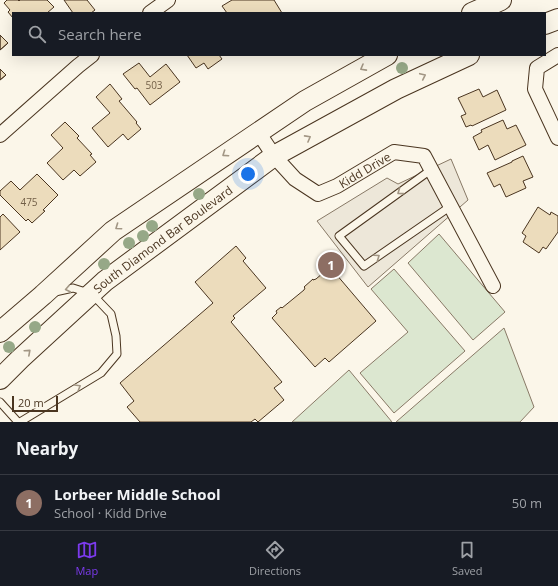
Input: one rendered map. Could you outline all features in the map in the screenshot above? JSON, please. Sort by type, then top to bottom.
[{"type":"main road","points":[[474,12],[501,0]]},
{"type":"main road","points":[[546,24],[558,19]]},
{"type":"main road","points":[[0,332],[43,295],[113,230],[305,101],[385,56]]},
{"type":"main road","name":"South Diamond Bar Boulevard","points":[[0,379],[105,281],[274,156],[396,89],[467,56]]},
{"type":"street","points":[[151,12],[168,0]]},
{"type":"street","points":[[558,55],[537,68],[535,88],[558,138]]},
{"type":"street","points":[[0,135],[91,56]]},
{"type":"street","name":"Kidd Drive","points":[[258,132],[274,156],[294,180],[318,194],[337,186],[394,152],[424,156],[493,286]]},
{"type":"lane","points":[[432,169],[339,236],[364,266],[451,206]]},
{"type":"lane","points":[[0,402],[19,422],[101,374],[117,354],[116,336],[111,314],[92,294],[73,288],[43,295]]},
{"type":"green space","points":[[439,234],[505,312],[473,340],[408,263]]},
{"type":"green space","points":[[394,269],[465,351],[394,413],[360,373],[408,332],[371,289]]},
{"type":"green space","points":[[504,328],[534,407],[520,422],[396,422]]},
{"type":"green space","points":[[349,370],[392,422],[292,422]]},
{"type":"shaded area","points":[[451,159],[468,200],[368,287],[317,221],[387,178],[398,184]]},
{"type":"building","points":[[7,0],[47,0],[54,7],[48,12],[12,12],[12,17],[8,12],[10,10],[4,3]]},
{"type":"building","points":[[64,0],[87,0],[95,10],[92,12],[72,12]]},
{"type":"building","points":[[232,0],[274,0],[281,12],[226,12],[222,6]]},
{"type":"building","points":[[0,35],[8,43],[0,50]]},
{"type":"building","points":[[0,35],[8,43],[0,50]]},
{"type":"building","points":[[188,56],[220,56],[222,59],[208,69],[204,63],[196,68]]},
{"type":"building","points":[[139,63],[150,77],[166,64],[180,82],[150,105],[137,88],[135,89],[123,74]]},
{"type":"building","points":[[0,69],[6,75],[0,80]]},
{"type":"building","points":[[0,69],[6,75],[0,80]]},
{"type":"building","points":[[110,84],[122,99],[119,101],[141,129],[128,140],[123,134],[108,147],[92,128],[110,113],[96,97]]},
{"type":"building","points":[[479,89],[483,97],[497,90],[506,110],[472,126],[466,127],[461,116],[466,114],[458,98]]},
{"type":"building","points":[[503,120],[507,129],[516,125],[526,145],[495,160],[488,145],[479,150],[473,137],[482,132],[481,130]]},
{"type":"building","points":[[65,122],[79,136],[77,138],[92,154],[90,155],[96,162],[80,176],[74,170],[63,180],[47,163],[63,148],[51,135]]},
{"type":"building","points":[[523,156],[533,177],[523,181],[526,188],[506,197],[500,184],[494,187],[487,173]]},
{"type":"building","points":[[37,174],[58,195],[43,210],[45,211],[32,223],[28,219],[26,221],[0,195],[0,191],[11,181],[20,190]]},
{"type":"building","points":[[538,207],[550,215],[551,212],[558,216],[558,232],[546,249],[543,247],[539,253],[523,242],[526,236],[522,233]]},
{"type":"building","points":[[3,214],[20,232],[0,250],[0,217]]},
{"type":"building","points":[[236,246],[246,258],[243,261],[266,288],[233,316],[235,318],[231,322],[282,382],[274,388],[284,400],[258,422],[255,419],[251,422],[140,422],[127,407],[134,401],[120,383],[213,303],[195,282]]},
{"type":"building","points":[[330,267],[376,321],[329,362],[325,358],[315,367],[272,318],[277,313],[276,311],[281,307],[282,308],[304,290],[304,287],[313,279],[316,279]]},
{"type":"place","name":"Lorbeer Middle School","points":[[331,265]]}]
